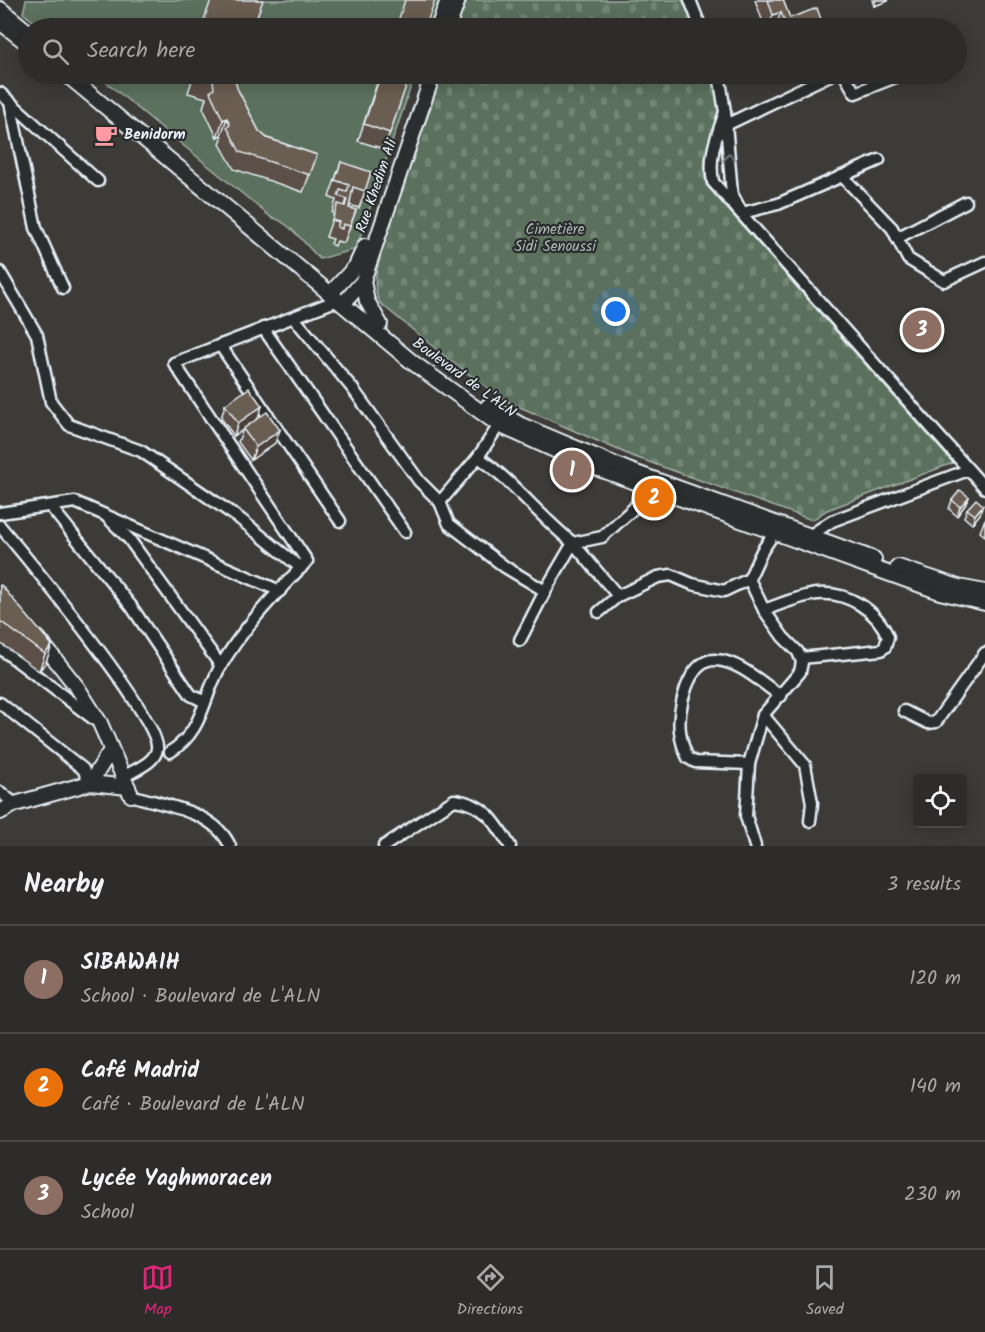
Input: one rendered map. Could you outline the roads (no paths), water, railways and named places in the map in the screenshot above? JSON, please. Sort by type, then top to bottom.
[{"type":"main road","points":[[442,18],[448,0]]},
{"type":"main road","points":[[452,18],[458,0]]},
{"type":"main road","points":[[0,9],[18,24]]},
{"type":"main road","points":[[0,22],[18,36]]},
{"type":"main road","name":"Boulevard de L'ALN","points":[[78,84],[297,261],[412,362],[499,425],[544,448],[777,529],[940,592],[985,603]]},
{"type":"main road","name":"Boulevard de L'ALN","points":[[91,84],[297,261]]},
{"type":"main road","name":"Rue Khedim Ali","points":[[339,296],[360,260],[420,84]]},
{"type":"main road","name":"Rue Khedim Ali","points":[[339,296],[363,281],[430,84]]},
{"type":"main road","points":[[363,281],[367,301],[380,324]]},
{"type":"main road","name":"Boulevard de L'ALN","points":[[339,296],[380,324],[498,414],[650,483]]},
{"type":"main road","name":"Boulevard de L'ALN","points":[[777,529],[811,535],[958,587],[985,592]]},
{"type":"main road","points":[[0,812],[15,804],[90,783],[127,786],[100,723],[77,687],[32,630]]},
{"type":"main road","points":[[90,783],[111,750]]},
{"type":"street","points":[[690,0],[697,18]]},
{"type":"street","points":[[721,84],[732,194],[742,213]]},
{"type":"street","points":[[726,125],[811,84]]},
{"type":"street","points":[[850,84],[855,93],[878,84]]},
{"type":"street","points":[[0,93],[98,180]]},
{"type":"street","points":[[10,102],[36,228],[63,288]]},
{"type":"street","points":[[725,112],[710,166],[713,182],[985,488]]},
{"type":"street","points":[[742,213],[778,204],[879,160]]},
{"type":"street","points":[[842,176],[892,228],[908,259],[944,281],[985,262]]},
{"type":"street","points":[[897,238],[966,202]]},
{"type":"street","points":[[0,272],[38,335],[51,402],[69,425],[141,451],[240,519],[301,568]]},
{"type":"street","points":[[170,752],[190,737],[221,666],[253,618],[307,561],[174,363],[294,318],[339,296]]},
{"type":"street","points":[[294,318],[353,389],[419,481],[440,502],[449,524],[505,567],[545,591]]},
{"type":"street","points":[[263,328],[405,532]]},
{"type":"street","points":[[220,345],[340,521]]},
{"type":"street","points":[[440,502],[478,456],[499,425]]},
{"type":"street","points":[[478,456],[504,475],[553,527],[573,543],[618,596]]},
{"type":"street","points":[[811,535],[832,521],[968,470]]},
{"type":"street","points":[[520,640],[573,543],[602,537],[634,508],[650,483]]},
{"type":"street","points":[[0,513],[75,502],[101,511],[280,591]]},
{"type":"street","points":[[50,506],[130,606],[191,695],[205,702]]},
{"type":"street","points":[[101,511],[129,538],[221,666]]},
{"type":"street","points":[[0,526],[76,617],[156,738],[157,747],[154,756],[127,786],[213,823],[230,846]]},
{"type":"street","points":[[599,612],[618,596],[658,577],[671,574],[692,584],[724,591],[749,579],[762,551],[777,529]]},
{"type":"street","points":[[749,579],[764,610],[801,658],[800,672],[763,715],[749,764],[746,816],[755,846]]},
{"type":"street","points":[[764,610],[809,595],[837,596],[866,606],[888,638],[885,647],[881,650],[801,658]]},
{"type":"street","points":[[0,648],[100,723]]},
{"type":"street","points":[[904,711],[928,723],[936,722],[985,653]]},
{"type":"street","points":[[749,764],[696,762],[688,758],[679,729],[688,678],[708,661],[717,660],[742,670],[781,696]]},
{"type":"street","points":[[0,703],[83,769],[90,783]]},
{"type":"street","points":[[763,715],[805,765],[812,803],[810,821]]},
{"type":"street","points":[[0,792],[15,804]]},
{"type":"street","points":[[384,846],[454,800],[466,801],[484,810],[510,846]]},
{"type":"place","name":"Benidorm","points":[[106,135]]},
{"type":"place","name":"Lycée Yaghmoracen","points":[[922,330]]},
{"type":"place","name":"SIBAWAIH","points":[[572,470]]},
{"type":"place","name":"Café Madrid","points":[[654,498]]},
{"type":"park label","name":"Cimetière Sidi Senoussi","points":[[555,238]]}]
